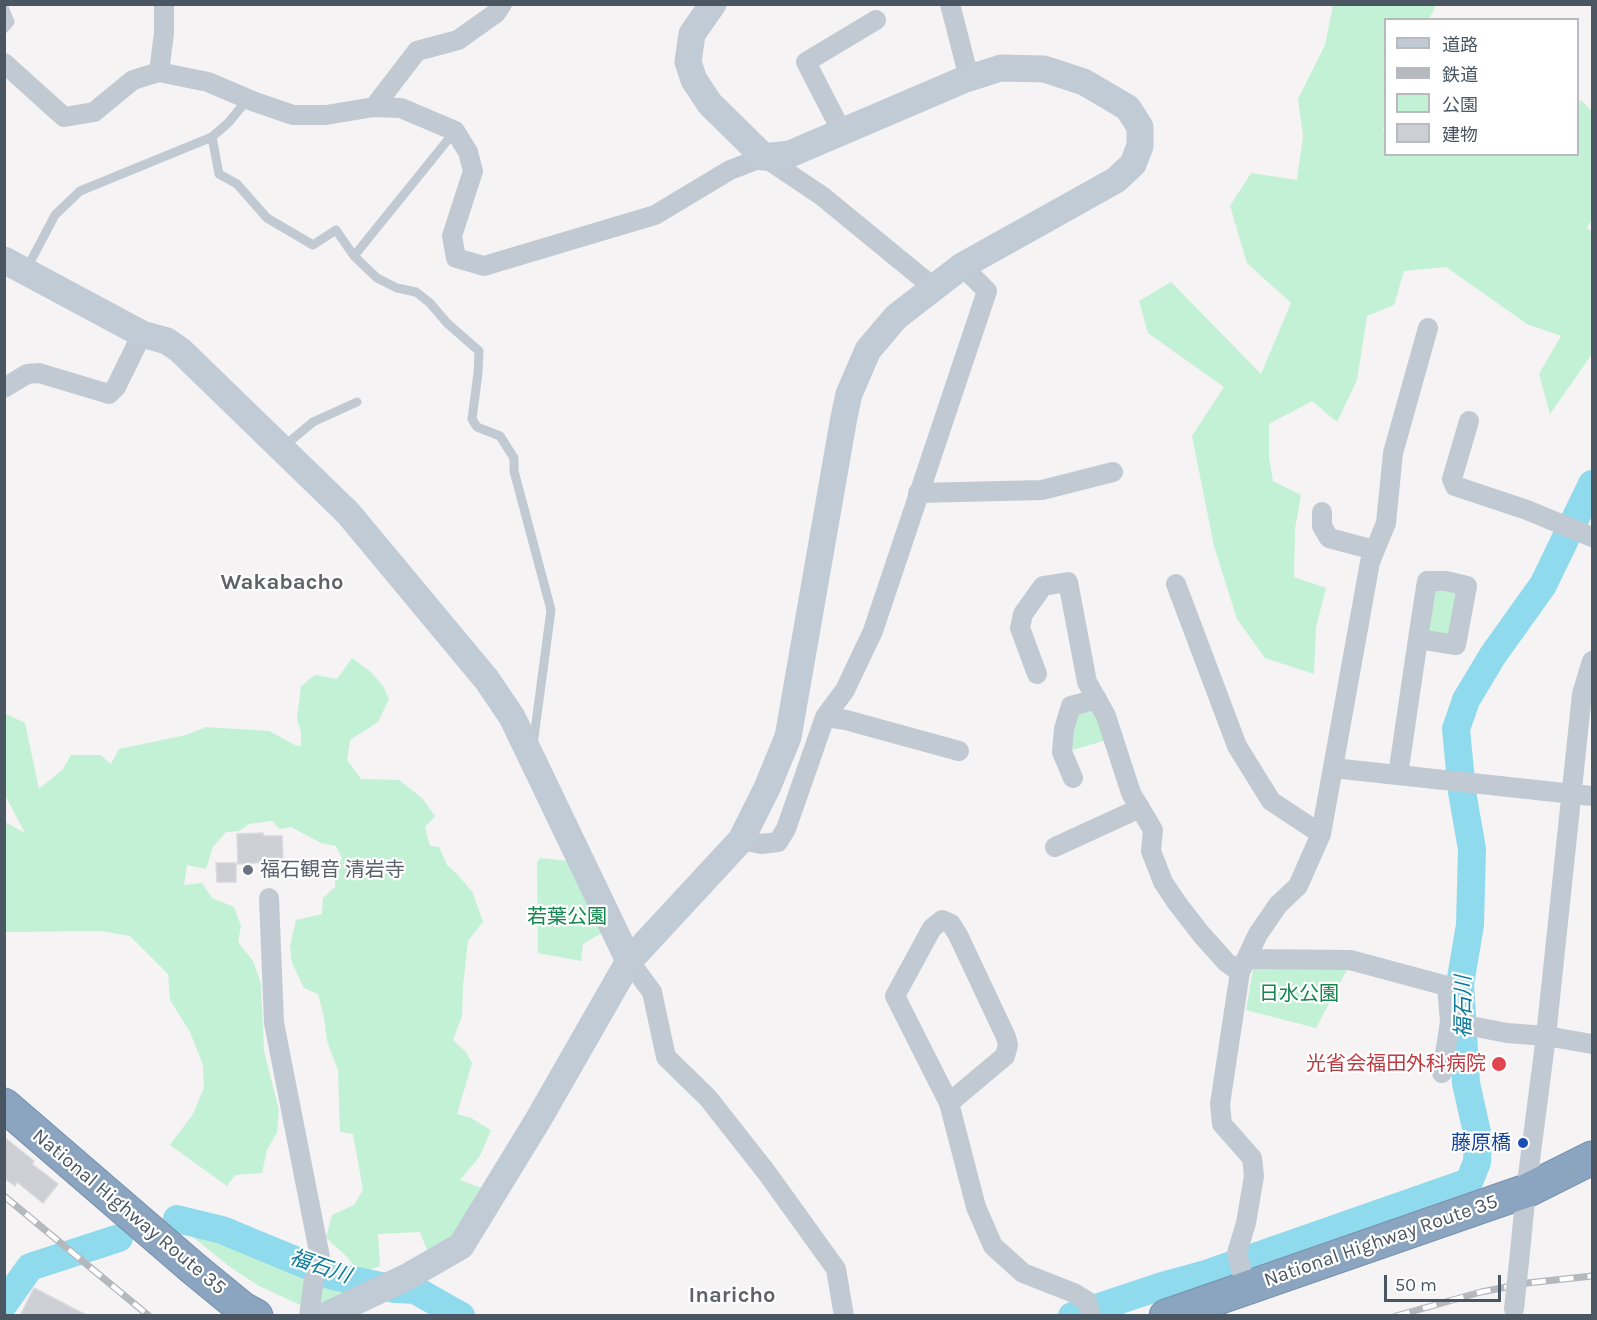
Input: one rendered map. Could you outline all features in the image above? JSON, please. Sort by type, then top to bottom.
[{"type":"highway","name":"National Highway Route 35","points":[[4,1105],[193,1268],[243,1309],[256,1316]]},
{"type":"highway","name":"National Highway Route 35","points":[[1166,1316],[1241,1269],[1526,1191],[1593,1158]]},
{"type":"street","points":[[159,72],[164,33],[164,4]]},
{"type":"street","points":[[374,107],[417,51],[458,40],[496,14],[501,4]]},
{"type":"street","points":[[713,4],[692,34],[688,62],[694,80],[710,104],[764,157],[822,196],[933,287]]},
{"type":"street","points":[[950,4],[969,78]]},
{"type":"street","points":[[843,132],[806,62],[876,20]]},
{"type":"street","points":[[4,63],[64,117],[94,112],[133,80],[159,72],[208,82],[293,115],[327,115],[374,107],[401,108],[455,131],[468,152],[473,171],[452,236],[456,258],[484,266],[655,215],[729,170],[764,157],[790,154],[969,78],[1001,68],[1044,69],[1084,82],[1128,108],[1140,127],[1140,146],[1133,164],[1116,180],[962,266],[896,317],[868,350],[849,394],[788,737],[767,788],[741,840],[629,961],[538,1120],[461,1246],[407,1277],[325,1316]]},
{"type":"street","points":[[14,266],[142,334],[167,341],[180,350],[348,513],[488,680],[512,717],[629,961],[652,992],[666,1057],[708,1098],[767,1173],[836,1269],[843,1316]]},
{"type":"street","points":[[741,840],[761,844],[778,842],[786,830],[825,717],[845,690],[873,631],[987,291],[962,266]]},
{"type":"street","points":[[1241,1269],[1245,1223],[1254,1176],[1252,1158],[1221,1124],[1220,1104],[1243,966],[1258,934],[1278,905],[1298,886],[1321,834],[1370,562],[1386,523],[1393,453],[1428,328]]},
{"type":"street","points":[[4,388],[27,374],[39,373],[109,394],[116,387],[142,334]]},
{"type":"street","points":[[1469,421],[1452,479],[1455,486],[1579,532]]},
{"type":"street","points":[[918,493],[1042,490],[1113,472]]},
{"type":"street","points":[[1322,512],[1323,526],[1329,538],[1374,550]]},
{"type":"street","points":[[1036,674],[1020,628],[1023,614],[1043,586],[1068,582],[1087,682],[1106,716],[1131,793],[1153,830],[1151,851],[1163,882],[1177,903],[1226,962],[1243,966],[1350,960],[1447,986],[1457,1024],[1442,1073]]},
{"type":"street","points":[[1176,584],[1237,746],[1271,801],[1321,834]]},
{"type":"street","points":[[1398,775],[1418,639]]},
{"type":"street","points":[[1514,1312],[1582,694],[1593,661]]},
{"type":"street","points":[[1073,778],[1062,752],[1071,706],[1096,699]]},
{"type":"street","points":[[825,717],[846,720],[959,751]]},
{"type":"street","points":[[1333,768],[1593,796]]},
{"type":"street","points":[[1055,847],[1140,808]]},
{"type":"street","points":[[269,898],[274,1023],[317,1270],[309,1316]]},
{"type":"street","points":[[949,1103],[1005,1056],[1008,1045],[958,935],[951,924],[942,920],[932,928],[895,996],[949,1103],[975,1208],[993,1246],[1023,1273],[1074,1293],[1089,1308]]},
{"type":"street","points":[[1457,1024],[1593,1044]]},
{"type":"lane","points":[[4,7],[10,22],[4,29]]},
{"type":"lane","points":[[14,266],[55,215],[80,191],[212,137],[228,123],[248,99]]},
{"type":"lane","points":[[354,256],[455,131]]},
{"type":"lane","points":[[212,137],[219,174],[237,184],[267,218],[313,245],[336,230],[354,256],[377,278],[397,288],[416,292],[479,351],[472,419],[477,427],[500,436],[514,458],[514,471],[551,610],[531,756]]},
{"type":"lane","points":[[282,448],[312,422],[357,402]]},
{"type":"green space","points":[[1333,5],[1436,5],[1430,18],[1384,18],[1384,156],[1579,156],[1579,100],[1592,111],[1592,219],[1587,228],[1592,232],[1592,354],[1550,414],[1539,374],[1561,336],[1527,324],[1446,267],[1404,271],[1394,305],[1367,316],[1357,380],[1337,422],[1312,401],[1269,424],[1269,458],[1273,481],[1301,495],[1295,529],[1294,577],[1326,588],[1316,627],[1314,674],[1265,658],[1237,619],[1214,546],[1192,436],[1224,387],[1148,333],[1139,301],[1171,282],[1261,374],[1291,303],[1247,263],[1230,206],[1251,173],[1297,180],[1303,136],[1298,99],[1325,45]]},
{"type":"green space","points":[[1430,585],[1457,589],[1455,636],[1425,632]]},
{"type":"green space","points":[[352,658],[371,672],[383,686],[389,699],[378,722],[350,740],[347,760],[361,779],[399,780],[422,798],[435,816],[425,827],[430,846],[439,847],[447,865],[473,893],[483,922],[468,941],[462,1016],[453,1040],[466,1052],[472,1063],[457,1114],[471,1118],[491,1130],[480,1156],[460,1180],[484,1189],[457,1241],[427,1250],[420,1232],[378,1234],[380,1266],[361,1273],[326,1238],[332,1215],[354,1205],[363,1190],[353,1134],[340,1132],[338,1070],[327,1041],[318,994],[304,988],[292,963],[290,946],[296,920],[322,914],[323,898],[335,887],[335,870],[342,858],[336,846],[321,843],[291,827],[280,829],[272,821],[249,824],[239,831],[226,832],[213,847],[206,869],[187,865],[184,885],[202,883],[212,898],[234,907],[241,926],[238,942],[253,961],[261,984],[264,1051],[279,1110],[277,1132],[267,1150],[262,1173],[235,1175],[227,1186],[170,1145],[193,1114],[204,1088],[203,1065],[190,1032],[170,1000],[168,974],[130,936],[101,931],[5,932],[5,822],[25,833],[5,795],[4,713],[25,723],[39,789],[63,769],[71,755],[100,755],[111,764],[119,749],[186,735],[206,727],[269,731],[301,746],[301,732],[297,719],[301,686],[315,675],[337,679]]},
{"type":"green space","points":[[1097,707],[1107,740],[1069,751],[1075,712]]},
{"type":"green space","name":"若葉公園","points":[[540,858],[568,861],[609,929],[583,944],[581,961],[538,953],[537,862]]},
{"type":"green space","name":"日水公園","points":[[1254,963],[1349,966],[1316,1028],[1246,1010]]},
{"type":"green space","points":[[183,1220],[351,1289],[348,1293],[318,1305],[298,1304],[259,1286],[230,1267],[178,1225]]},
{"type":"building","points":[[263,833],[263,836],[282,836],[283,861],[238,864],[237,834]]},
{"type":"building","points":[[216,863],[236,863],[236,882],[217,882]]},
{"type":"building","points":[[4,1137],[34,1161],[32,1164],[58,1184],[43,1203],[17,1182],[15,1186],[4,1178]]},
{"type":"building","points":[[34,1288],[88,1316],[20,1316]]},
{"type":"waterway","name":"福石川","points":[[1072,1316],[1206,1274],[1469,1182],[1477,1162],[1478,1137],[1466,1083],[1460,984],[1470,925],[1472,849],[1462,792],[1456,729],[1466,700],[1493,655],[1543,585],[1592,484]]},
{"type":"waterway","name":"福石川","points":[[177,1219],[222,1230],[333,1276],[395,1289],[415,1290],[461,1316]]},
{"type":"waterway","name":"福石川","points":[[4,1304],[30,1267],[119,1238]]},
{"type":"railway","points":[[4,1196],[149,1316]]},
{"type":"railway","points":[[1396,1316],[1481,1292],[1527,1283],[1592,1276]]},
{"type":"place","name":"福石観音 清岩寺","points":[[248,870]]},
{"type":"place","name":"光省会福田外科病院","points":[[1499,1064]]},
{"type":"place","name":"藤原橋","points":[[1523,1143]]},
{"type":"district","name":"Wakabacho","points":[[282,583]]},
{"type":"district","name":"Inaricho","points":[[732,1296]]}]
